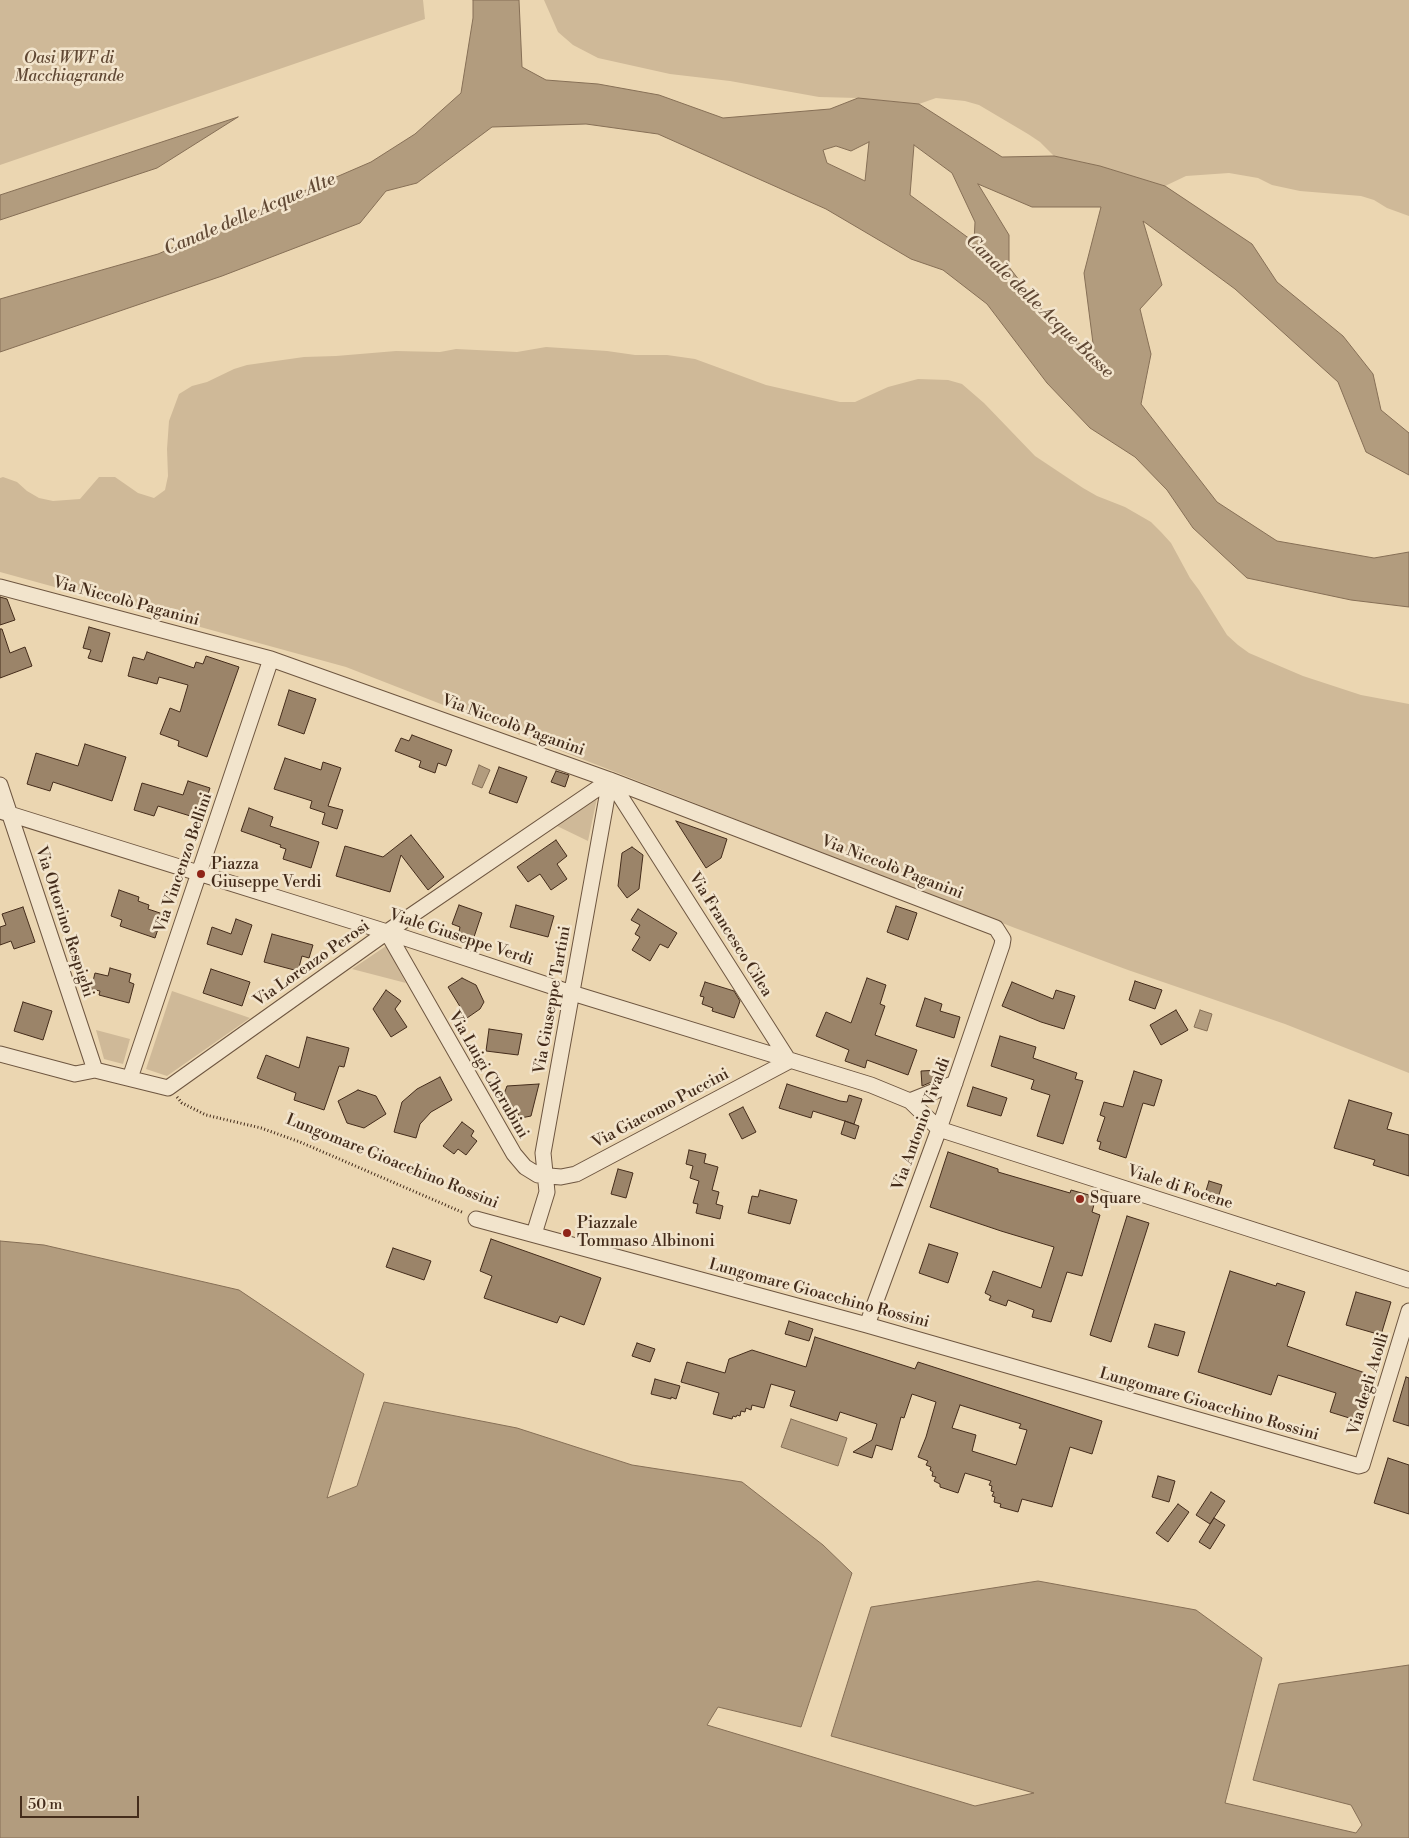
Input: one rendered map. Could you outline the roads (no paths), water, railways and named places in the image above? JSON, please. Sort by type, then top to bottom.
[{"type":"street","name":"Via Niccolò Paganini","points":[[0,587],[272,659],[610,780],[989,924],[1001,934]]},
{"type":"street","name":"Via Vincenzo Bellini","points":[[130,1078],[272,659]]},
{"type":"street","name":"Via Lorenzo Perosi","points":[[130,1078],[168,1088],[387,932],[610,780]]},
{"type":"street","name":"Via Francesco Cilea","points":[[610,780],[789,1060]]},
{"type":"street","name":"Via Giuseppe Tartini","points":[[546,1177],[544,1153],[610,780]]},
{"type":"street","name":"Via Ottorino Respighi","points":[[0,785],[3,815],[95,1070]]},
{"type":"street","name":"Viale Giuseppe Verdi","points":[[3,815],[199,873],[387,932],[572,993],[871,1085],[910,1101]]},
{"type":"street","name":"Via Luigi Cherubini","points":[[387,932],[518,1160],[530,1172],[546,1177]]},
{"type":"street","name":"Via Antonio Vivaldi","points":[[867,1325],[955,1083],[1002,945],[1003,939],[1001,934]]},
{"type":"street","points":[[0,1054],[76,1074],[95,1070],[130,1078]]},
{"type":"street","name":"Via Giacomo Puccini","points":[[546,1177],[576,1174],[789,1060]]},
{"type":"street","points":[[939,1129],[910,1101],[955,1083]]},
{"type":"street","name":"Viale di Focene","points":[[939,1129],[1409,1280]]},
{"type":"street","points":[[534,1234],[547,1192],[546,1177]]},
{"type":"street","name":"Lungomare Gioacchino Rossini","points":[[476,1219],[867,1325],[1361,1466]]},
{"type":"street","name":"Via degli Atolli","points":[[1361,1466],[1409,1311]]},
{"type":"water","points":[[473,0],[519,0],[522,67],[546,80],[598,84],[659,95],[723,118],[830,109],[858,98],[919,104],[1002,157],[1054,156],[1100,166],[1165,186],[1252,244],[1277,282],[1343,336],[1373,374],[1381,410],[1409,433],[1409,475],[1366,452],[1338,382],[1235,289],[1143,221],[1162,285],[1140,309],[1151,354],[1141,404],[1217,502],[1277,541],[1374,558],[1409,552],[1409,607],[1351,600],[1247,578],[1193,528],[1167,490],[1135,457],[1090,428],[1047,383],[987,304],[943,270],[911,259],[826,209],[658,134],[586,124],[492,127],[417,183],[386,191],[360,223],[222,276],[0,352],[0,299],[158,254],[371,162],[415,134],[461,93],[473,18]],"holes":[[[869,142],[865,181],[827,163],[823,150],[836,146],[851,151]],[[914,145],[952,173],[975,222],[974,242],[910,195]],[[978,184],[1032,207],[1101,207],[1084,273],[1094,351],[1060,333],[1009,267],[1009,235]]]},
{"type":"water","points":[[238,117],[157,168],[0,220],[0,195]]},
{"type":"water","points":[[479,765],[490,770],[482,788],[472,784]]},
{"type":"water","points":[[1200,1010],[1212,1014],[1207,1031],[1194,1027]]},
{"type":"water","points":[[0,1241],[44,1245],[239,1290],[364,1374],[327,1498],[357,1486],[384,1402],[517,1428],[632,1465],[742,1482],[823,1545],[852,1573],[801,1727],[718,1707],[707,1725],[975,1806],[1034,1793],[831,1736],[871,1607],[1038,1581],[1196,1610],[1262,1658],[1225,1803],[1356,1833],[1362,1825],[1351,1805],[1253,1780],[1279,1684],[1409,1665],[1409,1838],[0,1838]]},
{"type":"water","points":[[791,1419],[847,1438],[838,1466],[781,1447]]},
{"type":"place","name":"Piazza Giuseppe Verdi","points":[[201,874]]},
{"type":"place","name":"Square","points":[[1080,1199]]},
{"type":"place","name":"Piazzale Tommaso Albinoni","points":[[567,1233]]},
{"type":"park label","name":"Oasi WWF di Macchiagrande","points":[[69,68]]},
{"type":"water label","name":"Canale delle Acque Alte","points":[[250,215]]},
{"type":"water label","name":"Canale delle Acque Basse","points":[[1039,307]]}]
